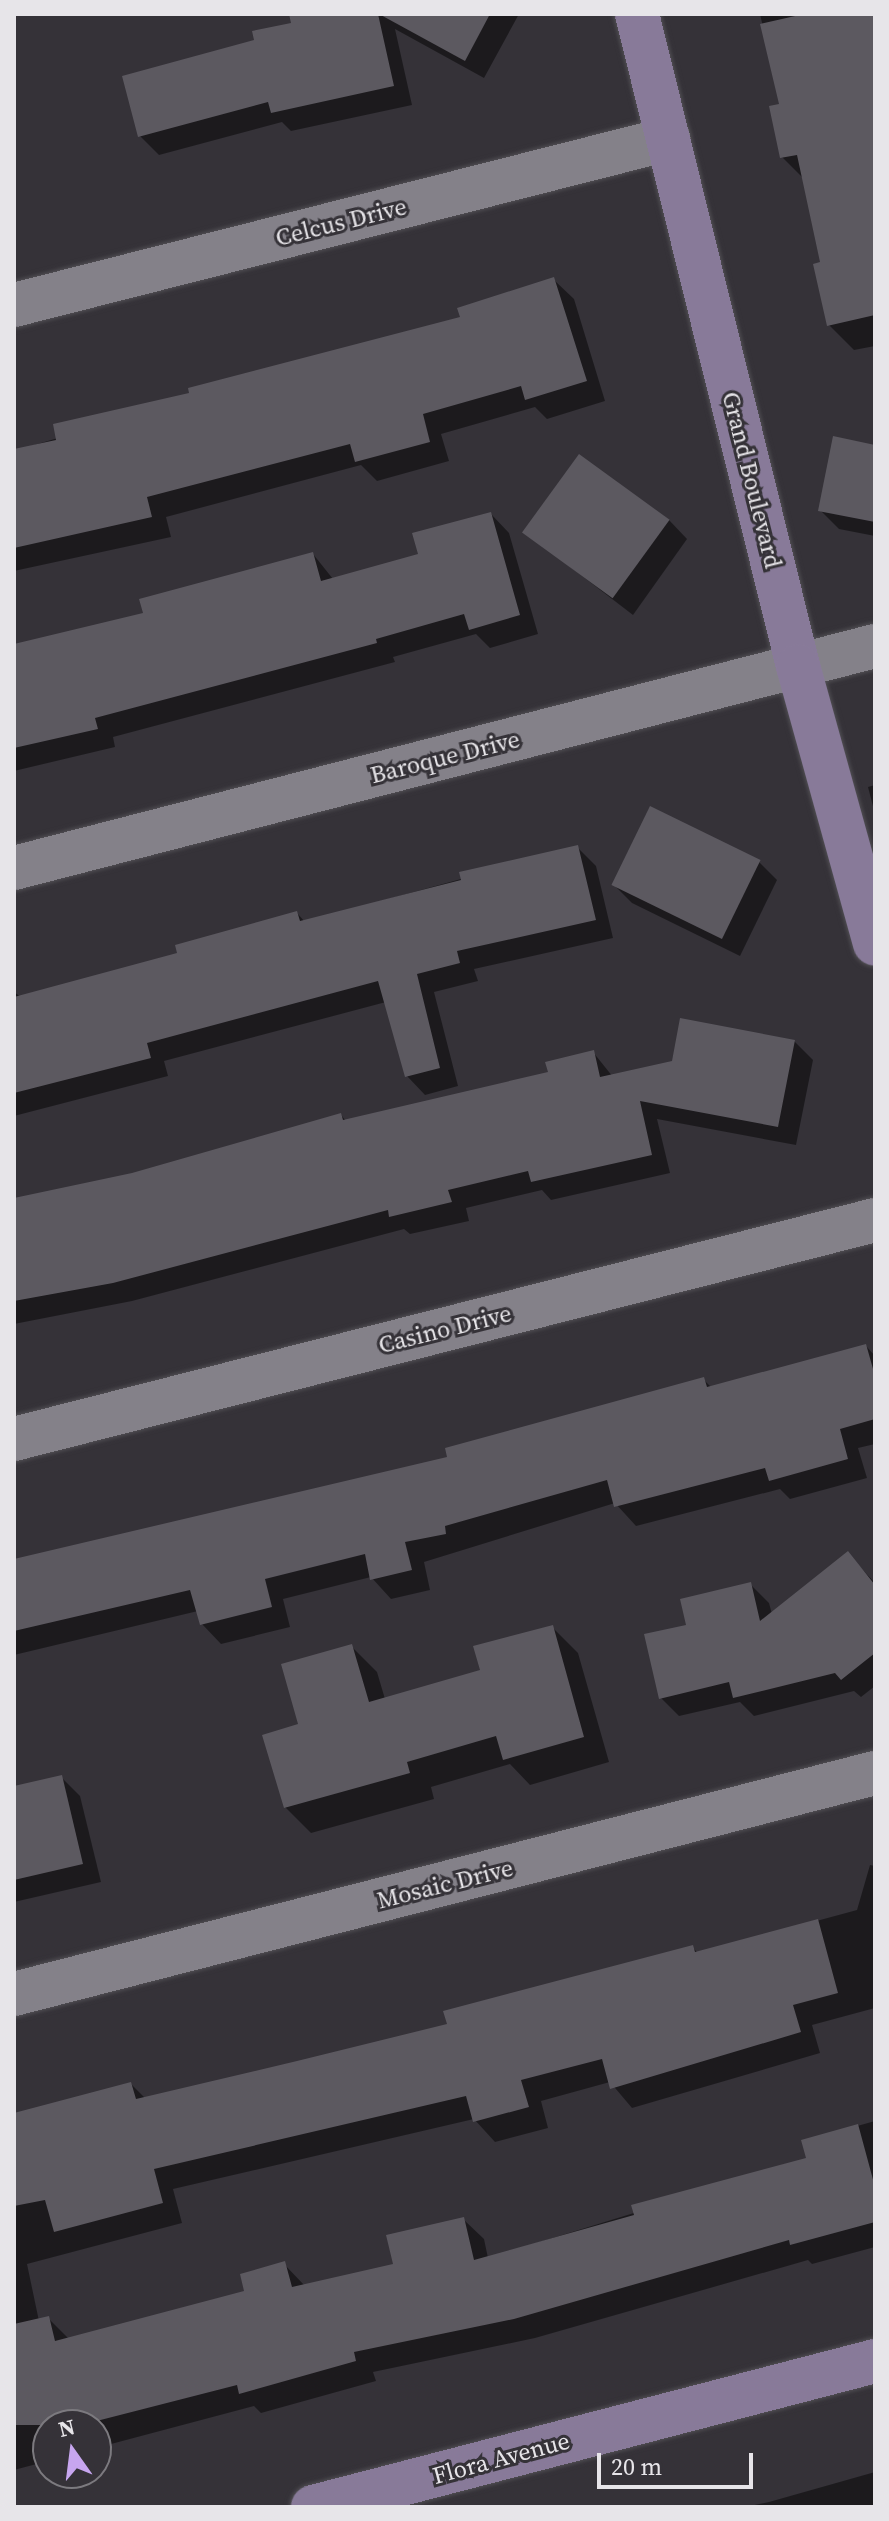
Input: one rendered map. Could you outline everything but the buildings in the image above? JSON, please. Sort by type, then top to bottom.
[{"type":"street","name":"Grand Boulevard","points":[[637,14],[798,666],[875,943]]},
{"type":"street","name":"Celcus Drive","points":[[14,305],[668,139]]},
{"type":"street","name":"Baroque Drive","points":[[14,868],[875,646]]},
{"type":"street","name":"Casino Drive","points":[[14,1439],[875,1220]]},
{"type":"street","name":"Mosaic Drive","points":[[14,1994],[875,1773]]},
{"type":"street","name":"Flora Avenue","points":[[313,2507],[875,2361]]}]
